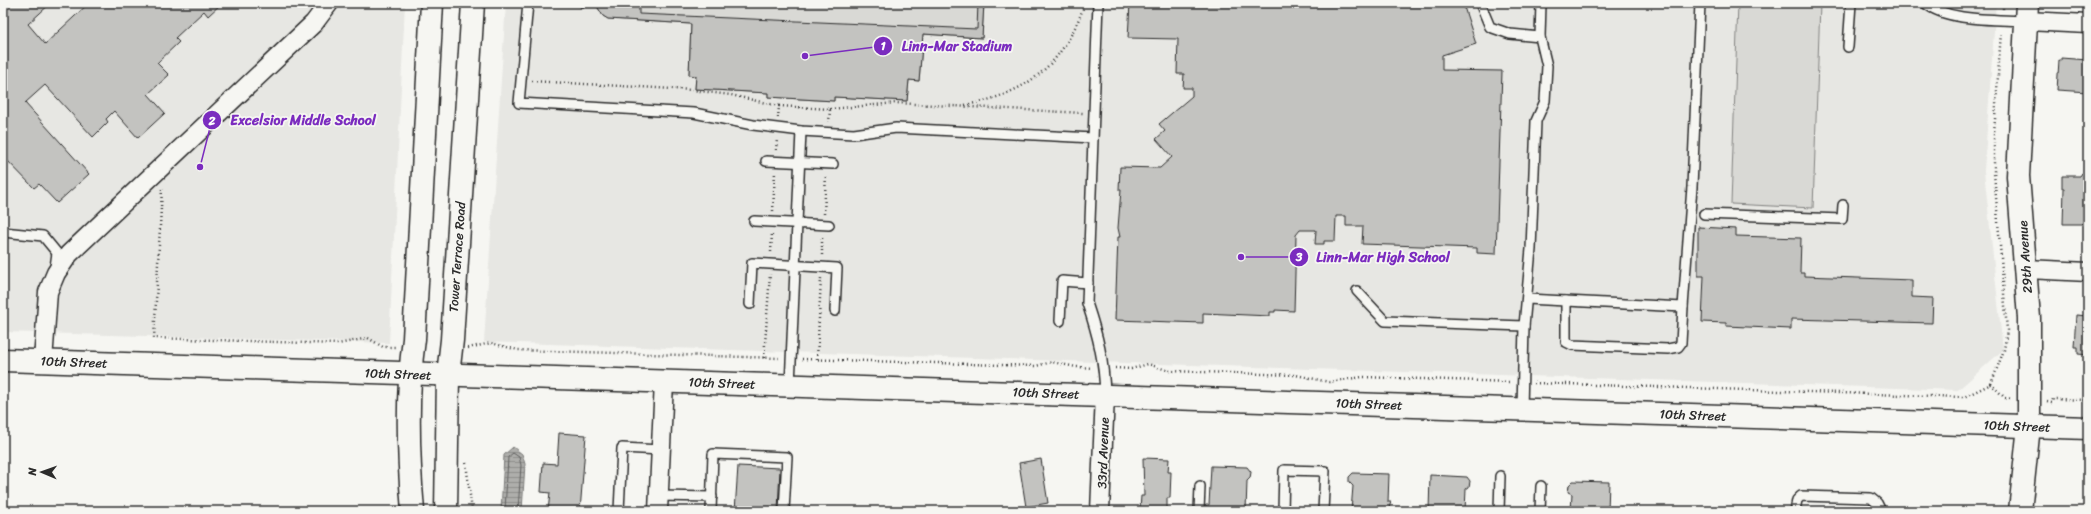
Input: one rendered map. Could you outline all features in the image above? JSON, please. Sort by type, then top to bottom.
[{"type":"street","points":[[43,361],[48,292],[69,254],[314,23],[329,3]]},
{"type":"street","points":[[413,511],[409,440],[409,374],[414,339],[432,3]]},
{"type":"street","name":"Tower Terrace Road","points":[[446,511],[448,375],[452,340],[473,3]]},
{"type":"street","points":[[2026,12],[2088,24]]},
{"type":"street","name":"29th Avenue","points":[[2020,511],[2029,426],[2029,318],[2018,160],[2026,12]]},
{"type":"street","points":[[2026,269],[2088,272]]},
{"type":"street","name":"10th Street","points":[[3,360],[2088,428]]},
{"type":"street","points":[[659,503],[664,382]]},
{"type":"street","name":"33rd Avenue","points":[[1100,511],[1105,395]]},
{"type":"lane","points":[[528,3],[519,103],[694,113],[753,126],[801,131],[854,134],[896,128],[1093,138]]},
{"type":"lane","points":[[1098,3],[1087,303],[1098,334],[1104,368],[1105,395]]},
{"type":"lane","points":[[1480,3],[1490,27],[1510,34],[1540,37]]},
{"type":"lane","points":[[1522,409],[1524,326],[1531,249],[1536,121],[1545,101],[1547,66],[1540,37],[1541,3]]},
{"type":"lane","points":[[1566,301],[1566,342],[1572,345],[1668,349],[1678,347],[1681,343],[1692,187],[1700,3]]},
{"type":"lane","points":[[1848,47],[1851,3]]},
{"type":"lane","points":[[1925,3],[1931,8],[1965,17],[2026,12]]},
{"type":"lane","points":[[790,385],[801,131]]},
{"type":"lane","points":[[766,161],[833,164]]},
{"type":"lane","points":[[1704,214],[1842,219],[1843,205]]},
{"type":"lane","points":[[754,221],[830,225]]},
{"type":"lane","points":[[3,232],[43,236],[57,253],[54,279]]},
{"type":"lane","points":[[750,304],[752,263],[837,268],[836,311]]},
{"type":"lane","points":[[1060,322],[1062,281],[1088,283]]},
{"type":"lane","points":[[1357,291],[1385,321],[1524,326]]},
{"type":"lane","points":[[1527,299],[1683,307]]},
{"type":"lane","points":[[619,511],[622,448],[661,450]]},
{"type":"lane","points":[[711,511],[713,454],[787,457],[784,511]]},
{"type":"lane","points":[[1283,511],[1284,470],[1325,471],[1323,511]]},
{"type":"lane","points":[[1499,511],[1500,476]]},
{"type":"lane","points":[[1199,511],[1200,486]]},
{"type":"lane","points":[[1540,511],[1541,486]]},
{"type":"lane","points":[[1794,511],[1796,500],[1801,496],[1871,498],[1877,503],[1881,511]]},
{"type":"lane","points":[[659,503],[712,497]]},
{"type":"path","points":[[1087,3],[1088,11]]},
{"type":"path","points":[[959,106],[1007,95],[1024,86],[1039,75],[1069,40],[1087,3]]},
{"type":"path","points":[[531,73],[530,81],[692,90],[731,95],[779,106],[830,109],[896,103],[1084,113]]},
{"type":"path","points":[[778,119],[779,106]]},
{"type":"path","points":[[829,122],[830,109]]},
{"type":"path","points":[[776,151],[777,139]]},
{"type":"path","points":[[159,169],[163,175],[154,338],[338,344],[368,338],[384,347],[396,347]]},
{"type":"path","points":[[773,211],[775,170]]},
{"type":"path","points":[[824,214],[826,172]]},
{"type":"path","points":[[771,255],[772,231]]},
{"type":"path","points":[[822,234],[822,256]]},
{"type":"path","points":[[764,358],[770,274]]},
{"type":"path","points":[[817,359],[821,276]]},
{"type":"path","points":[[465,348],[476,348],[490,344],[518,350],[1036,366],[1052,362],[1076,367],[1131,369],[1148,364],[1170,371],[1296,375],[1330,382],[1362,377],[1964,397],[1991,384],[2006,398]]},
{"type":"path","points":[[2052,403],[2053,399],[2088,400]]},
{"type":"path","points":[[466,460],[472,511]]},
{"type":"shaded area","points":[[3,3],[405,3],[389,343],[3,332]]},
{"type":"shaded area","points":[[506,3],[1996,3],[1984,171],[2003,350],[1958,390],[484,342]]},
{"type":"shaded area","points":[[578,3],[595,3],[581,8]]},
{"type":"shaded area","points":[[595,3],[984,3],[982,38],[923,34],[919,81],[909,80],[907,101],[834,97],[834,101],[768,97],[768,93],[695,89],[696,76],[689,75],[691,24],[608,19],[603,16]]},
{"type":"shaded area","points":[[1738,3],[1820,3],[1813,208],[1731,204]]},
{"type":"water","points":[[513,447],[522,454],[525,464],[522,511],[501,511],[504,455]]},
{"type":"building","points":[[3,3],[51,3],[28,24],[45,44],[89,3],[222,3],[208,16],[204,11],[175,38],[179,42],[157,63],[169,75],[148,94],[165,113],[138,138],[114,111],[106,119],[108,122],[93,137],[45,85],[25,103],[89,174],[57,203],[39,184],[34,188],[3,156]]},
{"type":"building","points":[[578,3],[595,3],[581,8]]},
{"type":"building","points":[[595,3],[639,3],[639,14],[977,29],[978,3],[984,3],[982,38],[923,34],[919,81],[909,80],[907,101],[834,97],[834,101],[768,97],[768,93],[695,89],[696,76],[689,75],[691,24],[608,19],[603,16]]},
{"type":"building","points":[[1130,3],[1466,3],[1467,6],[1464,7],[1476,44],[1442,55],[1442,70],[1502,71],[1496,254],[1477,253],[1477,248],[1362,244],[1363,226],[1346,226],[1346,216],[1336,216],[1335,241],[1324,241],[1324,244],[1315,244],[1316,230],[1300,230],[1296,235],[1294,311],[1275,310],[1275,312],[1270,312],[1270,316],[1203,313],[1203,323],[1115,320],[1118,237],[1120,237],[1118,228],[1121,190],[1119,190],[1120,167],[1160,168],[1172,157],[1156,139],[1165,131],[1159,124],[1192,96],[1192,88],[1183,88],[1184,74],[1177,74],[1178,39],[1128,38]]},
{"type":"building","points":[[2061,58],[2088,60],[2088,92],[2057,90],[2059,60],[2061,61]]},
{"type":"building","points":[[2082,173],[2088,175],[2088,224],[2063,224],[2064,188],[2062,188],[2062,176],[2080,176]]},
{"type":"building","points":[[1698,227],[1736,229],[1736,236],[1801,238],[1800,273],[1804,273],[1804,276],[1912,280],[1912,297],[1933,298],[1932,323],[1791,319],[1791,329],[1726,326],[1726,323],[1702,322],[1704,276],[1698,276]]},
{"type":"building","points":[[2076,315],[2088,316],[2088,355],[2078,354],[2078,347],[2074,347]]},
{"type":"building","points":[[559,433],[586,435],[580,511],[548,511],[550,493],[541,492],[543,463],[557,464]]},
{"type":"building","points":[[1143,458],[1169,459],[1168,472],[1171,472],[1170,498],[1167,498],[1167,511],[1136,511],[1136,508],[1140,509],[1141,496],[1144,496]]},
{"type":"building","points":[[1041,459],[1048,503],[1026,507],[1019,463]]},
{"type":"building","points":[[738,466],[780,468],[778,511],[735,511]]},
{"type":"building","points":[[1211,466],[1247,467],[1251,472],[1250,478],[1247,481],[1246,511],[1206,510],[1206,505],[1209,505]]},
{"type":"building","points":[[1353,473],[1389,474],[1388,502],[1391,502],[1388,511],[1351,511],[1353,486],[1349,482],[1349,477]]},
{"type":"building","points":[[1430,475],[1467,477],[1470,481],[1469,487],[1466,489],[1465,511],[1429,511]]},
{"type":"building","points":[[1573,481],[1609,482],[1608,511],[1571,511],[1572,494],[1568,492],[1569,485]]},
{"type":"place","name":"Linn-Mar Stadium","points":[[805,56]]},
{"type":"place","name":"Excelsior Middle School","points":[[200,167]]},
{"type":"place","name":"Linn-Mar High School","points":[[1241,257]]}]
